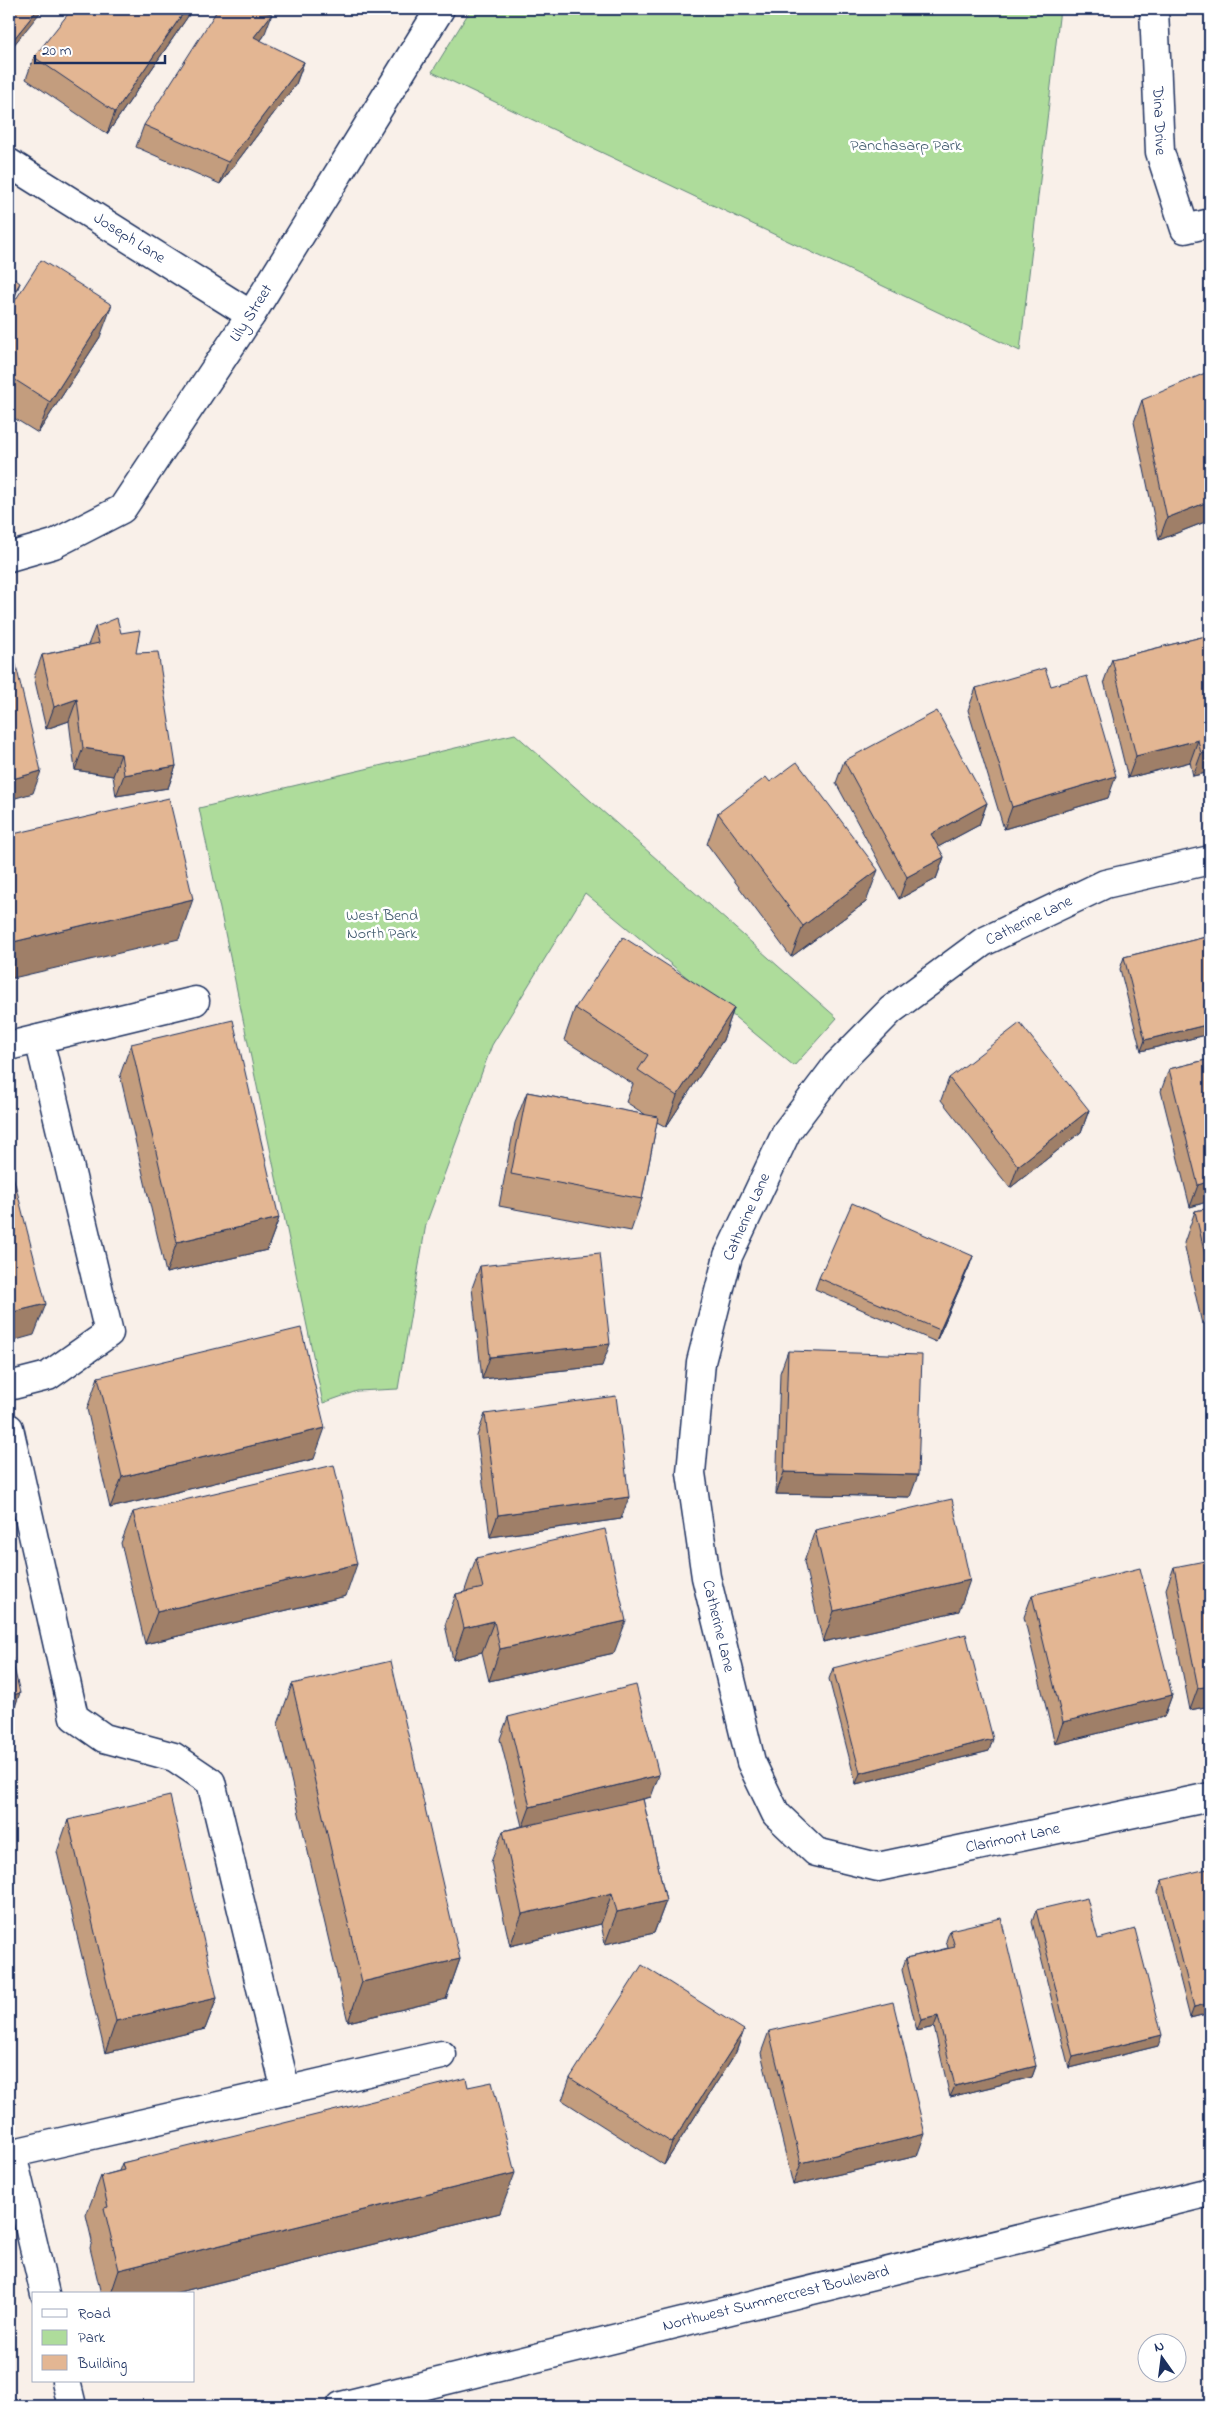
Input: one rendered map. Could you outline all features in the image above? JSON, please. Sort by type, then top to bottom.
[{"type":"street","name":"Lily Street","points":[[9,557],[54,544],[122,509],[251,315],[440,9]]},
{"type":"street","name":"Dina Drive","points":[[1154,9],[1160,152],[1198,226]]},
{"type":"street","name":"Joseph Lane","points":[[9,163],[251,315]]},
{"type":"street","name":"Catherine Lane","points":[[816,1852],[776,1814],[751,1762],[706,1577],[691,1473],[701,1362],[728,1256],[787,1131],[836,1066],[891,1010],[983,942],[1105,884],[1210,860]]},
{"type":"street","points":[[9,1046],[196,1001]]},
{"type":"street","points":[[9,1386],[48,1376],[109,1333],[39,1039]]},
{"type":"street","points":[[9,1428],[74,1717],[104,1738],[174,1757],[211,1782],[286,2090]]},
{"type":"street","name":"Clarimont Lane","points":[[816,1852],[878,1867],[1210,1797]]},
{"type":"street","points":[[44,2292],[10,2154],[442,2054]]},
{"type":"street","name":"Northwest Summercrest Boulevard","points":[[341,2406],[1210,2192]]},
{"type":"street","points":[[66,2382],[72,2406]]},
{"type":"green space","name":"Panchasarp Park","points":[[471,9],[1060,9],[1020,351],[432,72]]},
{"type":"green space","name":"West Bend North Park","points":[[515,734],[837,1018],[794,1066],[585,893],[492,1045],[426,1224],[398,1389],[357,1391],[323,1403],[199,808]]},
{"type":"building","points":[[9,9],[38,9],[9,45]]},
{"type":"building","points":[[72,9],[186,9],[115,112],[34,57]]},
{"type":"building","points":[[218,9],[252,9],[272,14],[254,37],[304,62],[228,162],[144,125]]},
{"type":"building","points":[[41,260],[112,305],[50,402],[9,376],[9,310]]},
{"type":"building","points":[[9,275],[20,283],[9,301]]},
{"type":"building","points":[[1210,371],[1210,501],[1167,518],[1142,400]]},
{"type":"building","points":[[117,618],[121,633],[140,630],[136,653],[158,652],[176,766],[124,775],[121,754],[83,748],[77,699],[54,707],[42,655],[99,643],[95,627]]},
{"type":"building","points":[[1210,635],[1210,752],[1201,754],[1198,740],[1136,756],[1112,659]]},
{"type":"building","points":[[14,657],[41,771],[9,780],[9,658]]},
{"type":"building","points":[[1045,668],[1051,686],[1087,676],[1116,776],[1012,807],[976,688]]},
{"type":"building","points":[[937,711],[987,803],[931,834],[944,857],[907,877],[844,761]]},
{"type":"building","points":[[797,762],[878,870],[803,926],[718,813],[766,777],[770,782]]},
{"type":"building","points":[[169,798],[193,899],[9,943],[9,835]]},
{"type":"building","points":[[1210,936],[1210,1024],[1145,1040],[1124,957]]},
{"type":"building","points":[[623,937],[734,1008],[677,1096],[638,1070],[648,1055],[575,1008]]},
{"type":"building","points":[[233,1020],[279,1218],[177,1242],[131,1044]]},
{"type":"building","points":[[1020,1023],[1089,1110],[1018,1166],[949,1078]]},
{"type":"building","points":[[1210,1059],[1210,1181],[1198,1185],[1169,1069]]},
{"type":"building","points":[[527,1092],[658,1117],[642,1199],[511,1174]]},
{"type":"building","points":[[9,1160],[46,1304],[9,1313]]},
{"type":"building","points":[[852,1203],[973,1256],[940,1330],[819,1278]]},
{"type":"building","points":[[1210,1208],[1210,1276],[1195,1211]]},
{"type":"building","points":[[600,1253],[610,1344],[490,1357],[480,1266]]},
{"type":"building","points":[[301,1328],[325,1428],[122,1477],[98,1377]]},
{"type":"building","points":[[788,1351],[922,1355],[918,1475],[784,1472]]},
{"type":"building","points":[[616,1396],[629,1497],[498,1515],[485,1414]]},
{"type":"building","points":[[334,1465],[357,1564],[157,1612],[133,1512]]},
{"type":"building","points":[[952,1499],[970,1580],[834,1611],[815,1530]]},
{"type":"building","points":[[605,1529],[626,1621],[500,1649],[494,1621],[464,1628],[456,1594],[483,1588],[476,1558]]},
{"type":"building","points":[[1210,1560],[1210,1686],[1198,1688],[1174,1567]]},
{"type":"building","points":[[1140,1568],[1172,1695],[1063,1722],[1032,1595]]},
{"type":"building","points":[[966,1634],[993,1739],[860,1773],[833,1668]]},
{"type":"building","points":[[9,1647],[20,1693],[9,1696]]},
{"type":"building","points":[[391,1661],[460,1959],[362,1982],[292,1684]]},
{"type":"building","points":[[636,1685],[659,1775],[530,1807],[508,1717]]},
{"type":"building","points":[[170,1796],[217,1998],[116,2021],[68,1820]]},
{"type":"building","points":[[643,1799],[666,1901],[617,1912],[612,1893],[522,1914],[503,1831]]},
{"type":"building","points":[[1207,1869],[1210,1884],[1210,2003],[1194,2007],[1162,1880]]},
{"type":"building","points":[[1087,1898],[1098,1939],[1135,1929],[1162,2035],[1073,2057],[1036,1910]]},
{"type":"building","points":[[1001,1918],[1036,2066],[955,2086],[938,2016],[921,2020],[906,1958],[955,1947],[950,1930]]},
{"type":"building","points":[[642,1965],[744,2030],[672,2143],[570,2078]]},
{"type":"building","points":[[893,2002],[925,2134],[801,2163],[769,2031]]},
{"type":"building","points":[[466,2078],[468,2087],[492,2082],[515,2173],[119,2270],[104,2208],[108,2207],[101,2176],[124,2170],[122,2163]]}]
